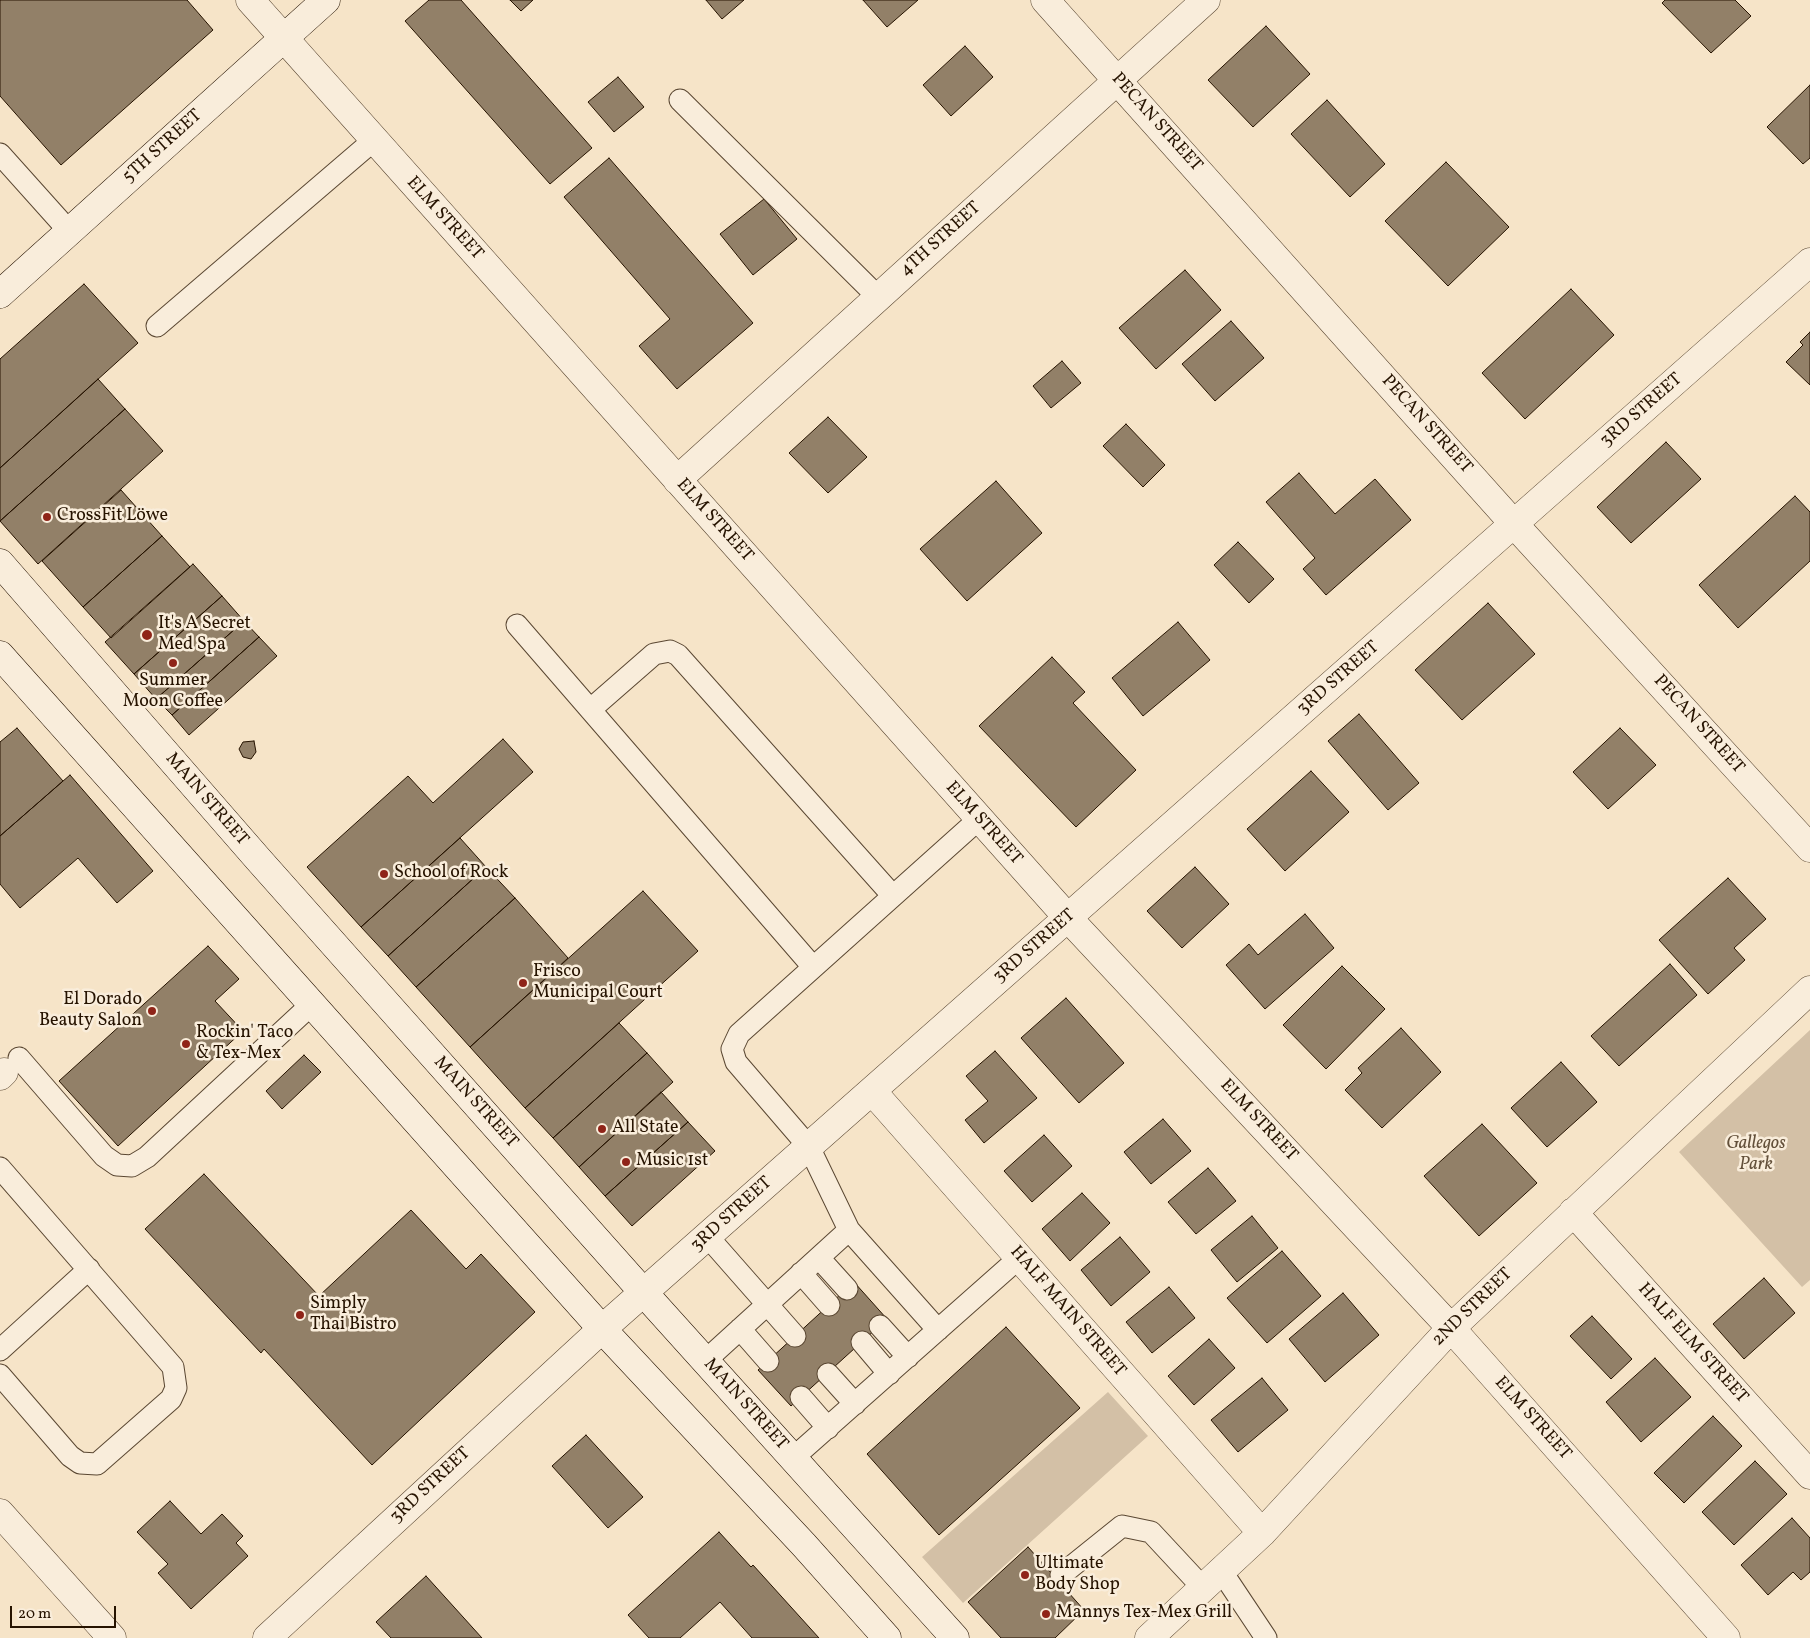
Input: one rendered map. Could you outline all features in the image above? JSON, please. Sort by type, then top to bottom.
[{"type":"street","name":"ELM STREET","points":[[250,0],[1068,918],[1451,1328],[1726,1638]]},
{"type":"street","name":"5TH STREET","points":[[0,294],[326,0]]},
{"type":"street","name":"PECAN STREET","points":[[1045,0],[1514,524],[1810,848]]},
{"type":"street","name":"4TH STREET","points":[[677,480],[1206,0]]},
{"type":"street","name":"3RD STREET","points":[[267,1638],[602,1329],[1810,262]]},
{"type":"street","name":"MAIN STREET","points":[[0,563],[258,859],[644,1293],[955,1638]]},
{"type":"street","points":[[0,655],[602,1329],[804,1545],[887,1638]]},
{"type":"street","name":"2ND STREET","points":[[1149,1638],[1262,1533],[1451,1328],[1810,990]]},
{"type":"street","name":"HALF MAIN STREET","points":[[872,1091],[1262,1533]]},
{"type":"street","name":"HALF ELM STREET","points":[[1573,1212],[1810,1475]]},
{"type":"street","points":[[0,1513],[112,1638]]},
{"type":"lane","points":[[680,100],[878,297]]},
{"type":"lane","points":[[157,326],[374,140]]},
{"type":"lane","points":[[0,154],[69,231]]},
{"type":"lane","points":[[517,625],[813,968]]},
{"type":"lane","points":[[591,709],[654,654],[670,651],[678,655],[892,896]]},
{"type":"lane","points":[[938,1330],[849,1230],[808,1147],[736,1062],[732,1049],[739,1034],[979,819]]},
{"type":"lane","points":[[8,1068],[104,1156],[117,1165],[132,1166],[147,1156],[312,1004]]},
{"type":"lane","points":[[0,1168],[173,1367],[176,1388],[171,1399],[97,1464],[80,1463],[70,1456],[0,1375]]},
{"type":"lane","points":[[705,1361],[849,1230]]},
{"type":"lane","points":[[708,1237],[795,1336]]},
{"type":"lane","points":[[819,1258],[847,1289]]},
{"type":"lane","points":[[793,1458],[1018,1258]]},
{"type":"lane","points":[[0,1350],[89,1270]]},
{"type":"lane","points":[[802,1273],[829,1305]]},
{"type":"lane","points":[[880,1326],[908,1357]]},
{"type":"lane","points":[[740,1329],[768,1361]]},
{"type":"lane","points":[[862,1342],[889,1374]]},
{"type":"lane","points":[[828,1374],[855,1404]]},
{"type":"lane","points":[[801,1397],[828,1428]]},
{"type":"lane","points":[[1061,1575],[1122,1526],[1151,1532],[1213,1580],[1266,1638]]},
{"type":"green space","name":"Gallegos Park","points":[[1810,1030],[1810,1280],[1802,1287],[1679,1152]]},
{"type":"green space","points":[[1108,1392],[1148,1436],[963,1603],[922,1557]]},
{"type":"building","points":[[0,0],[187,0],[213,30],[61,165],[0,96]]},
{"type":"building","points":[[429,0],[461,0],[592,148],[550,184],[405,21]]},
{"type":"building","points":[[510,0],[533,0],[521,11]]},
{"type":"building","points":[[706,0],[744,0],[722,19]]},
{"type":"building","points":[[863,0],[918,0],[887,27]]},
{"type":"building","points":[[1665,0],[1735,0],[1751,16],[1711,53],[1662,3]]},
{"type":"building","points":[[1266,26],[1310,74],[1253,127],[1208,80]]},
{"type":"building","points":[[965,46],[993,77],[951,116],[923,85]]},
{"type":"building","points":[[618,77],[644,107],[614,132],[588,102]]},
{"type":"building","points":[[1810,85],[1810,158],[1803,164],[1767,127]]},
{"type":"building","points":[[1327,100],[1385,164],[1350,197],[1291,134]]},
{"type":"building","points":[[609,158],[753,323],[677,389],[639,346],[670,319],[564,197]]},
{"type":"building","points":[[1446,162],[1509,227],[1448,286],[1385,221]]},
{"type":"building","points":[[764,199],[797,239],[753,275],[720,234]]},
{"type":"building","points":[[1185,270],[1221,310],[1156,369],[1119,328]]},
{"type":"building","points":[[84,284],[138,343],[0,468],[0,359]]},
{"type":"building","points":[[1571,289],[1614,335],[1525,419],[1482,373]]},
{"type":"building","points":[[1231,321],[1264,358],[1215,401],[1182,364]]},
{"type":"building","points":[[1810,332],[1810,385],[1786,362],[1803,345],[1800,342]]},
{"type":"building","points":[[1062,361],[1081,383],[1051,408],[1033,386]]},
{"type":"building","points":[[98,379],[125,409],[0,521],[0,468]]},
{"type":"building","points":[[125,409],[163,451],[38,564],[0,521]]},
{"type":"building","points":[[828,417],[867,457],[828,493],[789,453]]},
{"type":"building","points":[[1126,424],[1165,465],[1143,487],[1103,446]]},
{"type":"building","points":[[1666,442],[1701,479],[1631,543],[1597,507]]},
{"type":"building","points":[[1299,473],[1335,514],[1375,479],[1411,520],[1326,595],[1303,569],[1315,558],[1266,502]]},
{"type":"building","points":[[996,481],[1042,533],[967,601],[920,549]]},
{"type":"building","points":[[121,490],[162,536],[83,607],[42,561]]},
{"type":"building","points":[[1795,496],[1810,512],[1810,561],[1738,628],[1699,585]]},
{"type":"building","points":[[162,536],[190,567],[111,638],[83,607]]},
{"type":"building","points":[[1238,542],[1274,579],[1249,603],[1214,565]]},
{"type":"building","points":[[193,564],[222,596],[134,674],[105,642]]},
{"type":"building","points":[[222,596],[244,621],[156,699],[134,674]]},
{"type":"building","points":[[1488,603],[1535,654],[1462,720],[1415,670]]},
{"type":"building","points":[[244,621],[259,637],[172,715],[156,699]]},
{"type":"building","points":[[1178,622],[1210,660],[1143,716],[1112,678]]},
{"type":"building","points":[[259,637],[277,656],[189,735],[172,715]]},
{"type":"building","points":[[1052,657],[1085,692],[1073,703],[1136,770],[1076,827],[979,726]]},
{"type":"building","points":[[1359,714],[1419,783],[1388,810],[1328,741]]},
{"type":"building","points":[[17,728],[63,781],[0,836],[0,742]]},
{"type":"building","points":[[1620,728],[1656,765],[1608,809],[1573,772]]},
{"type":"building","points":[[503,739],[533,772],[361,927],[307,867],[408,776],[433,803]]},
{"type":"building","points":[[254,741],[256,752],[251,759],[243,757],[239,749],[243,742]]},
{"type":"building","points":[[1311,771],[1349,812],[1285,871],[1247,829]]},
{"type":"building","points":[[70,775],[153,871],[117,903],[78,858],[20,908],[0,884],[0,836]]},
{"type":"building","points":[[460,838],[486,867],[388,956],[361,927]]},
{"type":"building","points":[[486,867],[515,898],[416,987],[388,956]]},
{"type":"building","points":[[1195,867],[1229,904],[1182,948],[1147,911]]},
{"type":"building","points":[[1728,878],[1766,919],[1734,948],[1745,960],[1708,994],[1659,940]]},
{"type":"building","points":[[643,891],[698,951],[525,1108],[470,1047]]},
{"type":"building","points":[[515,898],[568,958],[470,1047],[416,987]]},
{"type":"building","points":[[1305,914],[1334,948],[1265,1009],[1226,965],[1249,944],[1258,955]]},
{"type":"building","points":[[208,946],[239,979],[215,1001],[243,1031],[118,1146],[59,1081]]},
{"type":"building","points":[[1670,964],[1697,995],[1619,1066],[1591,1036]]},
{"type":"building","points":[[1342,966],[1385,1009],[1326,1069],[1283,1025]]},
{"type":"building","points":[[1066,998],[1124,1063],[1079,1103],[1021,1038]]},
{"type":"building","points":[[619,1023],[647,1053],[553,1138],[525,1108]]},
{"type":"building","points":[[1401,1028],[1441,1072],[1382,1128],[1345,1090],[1362,1073],[1358,1068]]},
{"type":"building","points":[[995,1051],[1037,1098],[984,1143],[965,1120],[988,1101],[966,1076]]},
{"type":"building","points":[[647,1053],[673,1082],[579,1167],[553,1138]]},
{"type":"building","points":[[304,1055],[321,1072],[282,1109],[266,1091]]},
{"type":"building","points":[[1561,1062],[1597,1102],[1547,1147],[1511,1108]]},
{"type":"building","points":[[661,1092],[688,1122],[605,1196],[579,1167]]},
{"type":"building","points":[[1163,1119],[1191,1151],[1151,1184],[1124,1152]]},
{"type":"building","points":[[688,1122],[715,1151],[632,1226],[605,1196]]},
{"type":"building","points":[[1482,1124],[1537,1183],[1479,1236],[1424,1176]]},
{"type":"building","points":[[1044,1135],[1072,1166],[1032,1202],[1004,1171]]},
{"type":"building","points":[[1208,1168],[1236,1201],[1196,1234],[1168,1202]]},
{"type":"building","points":[[204,1174],[319,1296],[411,1210],[466,1269],[481,1254],[535,1312],[372,1465],[264,1349],[261,1353],[145,1229]]},
{"type":"building","points":[[1082,1193],[1110,1223],[1070,1261],[1042,1229]]},
{"type":"building","points":[[1252,1216],[1278,1248],[1237,1282],[1211,1250]]},
{"type":"building","points":[[1120,1237],[1150,1272],[1111,1306],[1081,1270]]},
{"type":"building","points":[[1282,1251],[1321,1296],[1267,1343],[1227,1298]]},
{"type":"building","points":[[1764,1278],[1795,1313],[1744,1359],[1713,1324]]},
{"type":"building","points":[[854,1282],[887,1319],[791,1406],[758,1370]]},
{"type":"building","points":[[1169,1287],[1195,1318],[1152,1353],[1126,1322]]},
{"type":"building","points":[[1343,1293],[1379,1335],[1325,1382],[1289,1339]]},
{"type":"building","points":[[1592,1316],[1632,1359],[1611,1379],[1570,1336]]},
{"type":"building","points":[[1006,1327],[1080,1408],[939,1535],[867,1454]]},
{"type":"building","points":[[1209,1339],[1235,1368],[1194,1405],[1168,1376]]},
{"type":"building","points":[[1655,1358],[1691,1397],[1641,1442],[1606,1402]]},
{"type":"building","points":[[1262,1378],[1288,1410],[1238,1452],[1211,1420]]},
{"type":"building","points":[[1713,1416],[1742,1446],[1684,1503],[1654,1473]]},
{"type":"building","points":[[586,1435],[643,1497],[608,1528],[552,1466]]},
{"type":"building","points":[[1755,1461],[1787,1494],[1734,1545],[1702,1512]]},
{"type":"building","points":[[170,1501],[201,1534],[222,1514],[243,1536],[236,1543],[248,1556],[191,1609],[158,1573],[168,1564],[137,1532]]},
{"type":"building","points":[[1792,1518],[1810,1538],[1810,1572],[1801,1580],[1793,1572],[1768,1595],[1741,1565]]},
{"type":"building","points":[[719,1532],[751,1567],[753,1565],[819,1638],[752,1638],[720,1602],[680,1638],[649,1638],[628,1615]]},
{"type":"building","name":"Ultimate Body Shop","points":[[1028,1547],[1084,1610],[1055,1638],[1001,1638],[968,1602]]},
{"type":"building","points":[[426,1576],[482,1638],[391,1638],[376,1622]]},
{"type":"place","name":"CrossFit Löwe","points":[[47,517]]},
{"type":"place","name":"It's A Secret Med Spa","points":[[147,635]]},
{"type":"place","name":"Summer Moon Coffee","points":[[173,663]]},
{"type":"place","name":"School of Rock","points":[[384,874]]},
{"type":"place","name":"Frisco Municipal Court","points":[[523,983]]},
{"type":"place","name":"El Dorado Beauty Salon","points":[[152,1011]]},
{"type":"place","name":"Rockin' Taco & Tex-Mex","points":[[186,1044]]},
{"type":"place","name":"All State","points":[[602,1129]]},
{"type":"place","name":"Music 1st","points":[[626,1162]]},
{"type":"place","name":"Simply Thai Bistro","points":[[300,1315]]},
{"type":"place","name":"Ultimate Body Shop","points":[[1025,1575]]},
{"type":"place","name":"Mannys Tex-Mex Grill","points":[[1046,1614]]}]
